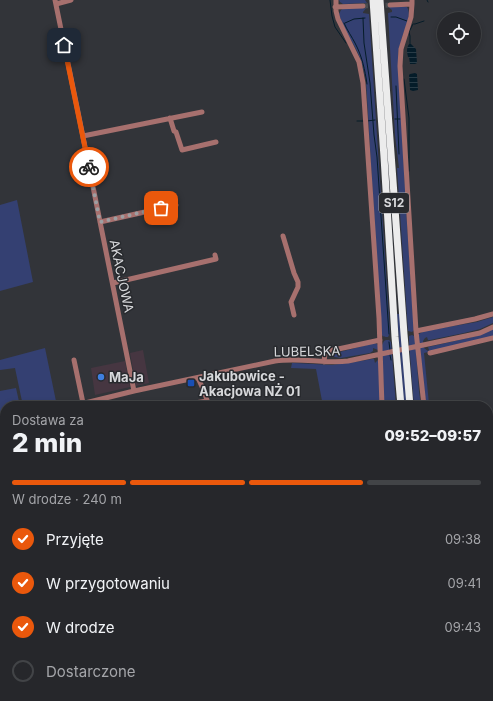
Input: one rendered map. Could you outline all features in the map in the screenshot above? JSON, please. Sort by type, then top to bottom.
[{"type":"highway","name":"S12","points":[[373,0],[395,338],[401,401]]},
{"type":"highway","name":"S12","points":[[380,0],[410,401]]},
{"type":"street","points":[[55,2],[71,0]]},
{"type":"street","points":[[336,0],[337,15],[359,62],[363,82],[380,340],[382,401]]},
{"type":"street","name":"AKACJOWA","points":[[55,2],[134,391]]},
{"type":"street","points":[[390,5],[412,2],[411,17],[400,49],[400,66],[416,331],[423,401]]},
{"type":"street","points":[[336,7],[363,6]]},
{"type":"street","points":[[83,136],[202,112]]},
{"type":"street","points":[[170,118],[182,150],[216,142]]},
{"type":"street","points":[[100,222],[176,205]]},
{"type":"street","points":[[283,236],[298,282],[298,287],[291,302],[294,315]]},
{"type":"street","points":[[113,283],[216,259],[215,255]]},
{"type":"street","points":[[416,331],[493,314]]},
{"type":"street","name":"LUBELSKA","points":[[92,401],[279,360],[342,362],[476,334],[493,328]]},
{"type":"street","points":[[430,353],[493,338]]},
{"type":"street","points":[[324,362],[326,353],[329,351],[380,340]]},
{"type":"street","points":[[74,360],[83,401]]},
{"type":"street","points":[[198,378],[207,401]]},
{"type":"shaded area","points":[[339,0],[365,0],[367,3],[343,4]]},
{"type":"shaded area","points":[[367,7],[363,13],[369,14],[390,333],[388,337],[384,337],[381,334],[366,81],[359,55],[344,28],[339,14],[344,8]]},
{"type":"shaded area","points":[[388,7],[407,7],[409,11],[407,24],[398,55],[414,330],[412,332],[408,331],[397,168],[399,168],[395,135],[388,13],[392,12],[392,10]]},
{"type":"shaded area","points":[[409,44],[416,49],[417,63],[415,64],[410,64],[407,50]]},
{"type":"shaded area","points":[[415,73],[417,74],[418,90],[413,91],[410,90],[409,75]]},
{"type":"shaded area","points":[[17,200],[33,282],[0,291],[0,205]]},
{"type":"shaded area","points":[[397,314],[400,314],[407,401],[404,401]]},
{"type":"shaded area","points":[[493,317],[493,323],[480,329],[430,340],[428,340],[427,337],[423,341],[424,348],[428,351],[428,347],[477,336],[493,329],[493,336],[424,353],[429,401],[426,401],[418,335],[424,331],[477,322]]},
{"type":"shaded area","points":[[412,335],[415,338],[420,401],[414,401],[409,336]]},
{"type":"shaded area","points":[[389,340],[391,342],[396,401],[384,401],[382,345],[384,341]]},
{"type":"shaded area","points":[[375,343],[378,345],[378,350],[373,348],[373,351],[370,353],[341,358],[328,355]]},
{"type":"shaded area","points":[[45,348],[56,401],[22,401],[15,368],[0,370],[0,360]]},
{"type":"shaded area","points":[[143,350],[149,383],[136,386],[130,353]]},
{"type":"shaded area","points":[[374,359],[375,363],[379,359],[381,401],[322,401],[316,369],[291,368],[292,363],[332,365]]},
{"type":"shaded area","points":[[125,361],[130,387],[95,395],[91,368]]},
{"type":"shaded area","points":[[16,388],[19,401],[0,401],[0,391]]},
{"type":"waterway","points":[[330,0],[335,27],[346,43]]},
{"type":"waterway","points":[[391,17],[396,17],[407,21]]},
{"type":"waterway","points":[[363,18],[364,43],[370,83],[377,157],[389,334]]},
{"type":"waterway","points":[[345,23],[354,19],[365,18]]},
{"type":"waterway","points":[[414,24],[424,21]]},
{"type":"waterway","points":[[344,23],[360,53],[367,84]]},
{"type":"waterway","points":[[410,44],[409,32],[413,24]]},
{"type":"waterway","points":[[404,79],[409,118],[409,171]]},
{"type":"waterway","points":[[396,86],[399,154]]},
{"type":"waterway","points":[[395,119],[400,119]]},
{"type":"waterway","points":[[367,121],[375,120]]},
{"type":"waterway","points":[[357,121],[364,121]]},
{"type":"waterway","points":[[389,342],[390,350]]},
{"type":"waterway","points":[[390,355],[391,360]]},
{"type":"tunnel","points":[[363,6],[390,5]]},
{"type":"way so far","points":[[89,167],[100,222],[161,208]]},
{"type":"place","name":"MaJa","points":[[101,377]]},
{"type":"place","name":"Jakubowice - Akacjowa NŻ 01","points":[[191,383]]},
{"type":"route","points":[[64,45],[89,167]]}]
